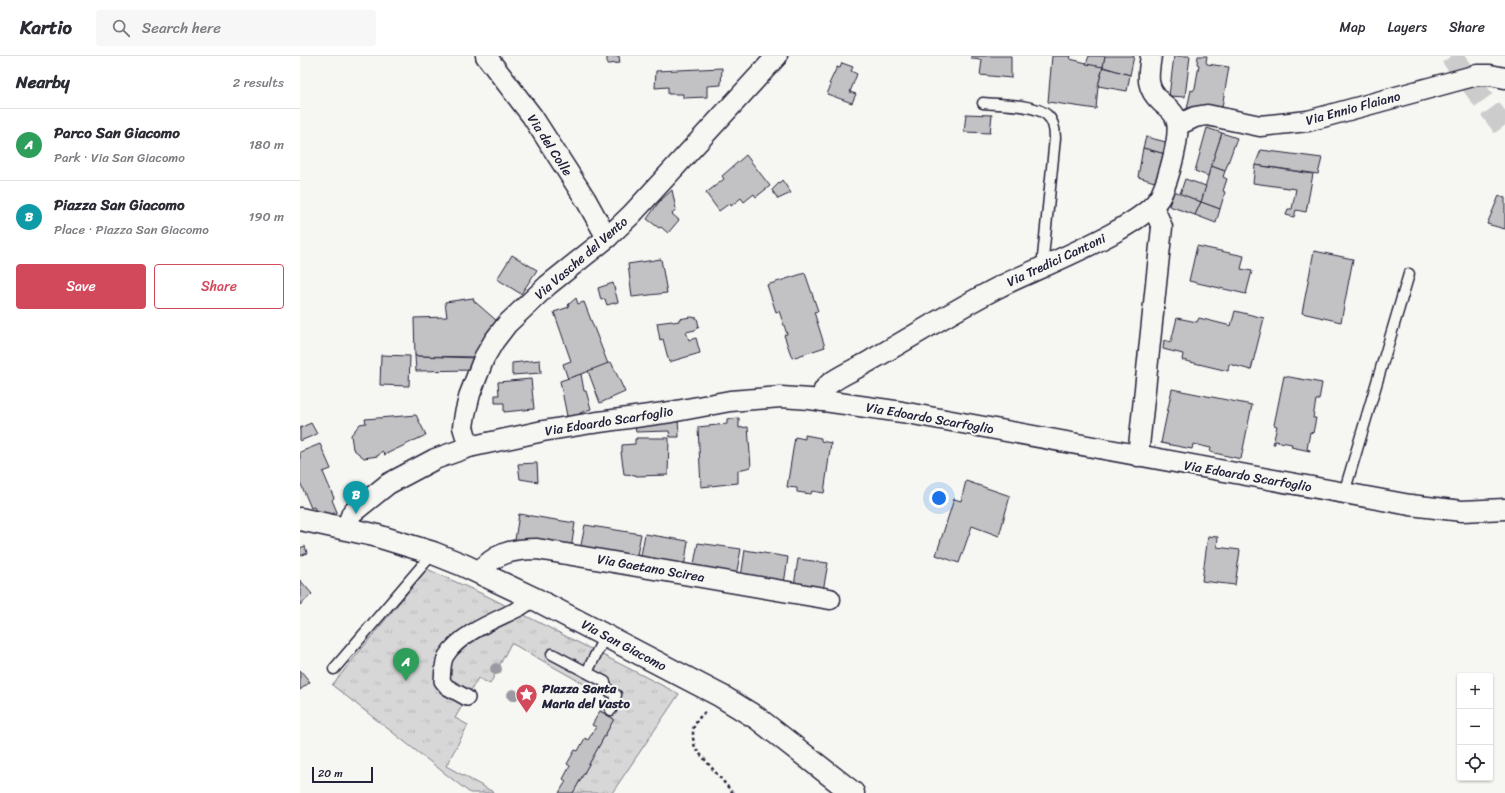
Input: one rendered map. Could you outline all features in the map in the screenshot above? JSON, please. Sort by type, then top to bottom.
[{"type":"street","name":"Via del Colle","points":[[486,56],[532,116],[586,200],[607,238]]},
{"type":"street","name":"Via Vasche del Vento","points":[[469,447],[463,427],[470,394],[484,358],[494,341],[507,324],[548,286],[607,238],[632,214],[777,56]]},
{"type":"street","points":[[1151,56],[1148,77],[1150,88],[1173,113],[1178,125]]},
{"type":"street","name":"Via Ennio Flaiano","points":[[1178,125],[1195,117],[1207,115],[1257,125],[1271,126],[1308,121],[1477,75],[1490,75],[1505,78]]},
{"type":"street","name":"Via Tredici Cantoni","points":[[823,401],[824,390],[831,382],[863,365],[970,302],[1113,233],[1150,209],[1161,195],[1170,171],[1178,125]]},
{"type":"street","points":[[1138,456],[1162,227],[1156,213],[1150,209]]},
{"type":"street","name":"Via Edoardo Scarfoglio","points":[[346,529],[352,512],[388,484],[434,460],[469,447],[557,429],[671,412],[730,401],[781,397],[902,412],[1410,505],[1453,511],[1505,509]]},
{"type":"street","name":"Via San Giacomo","points":[[300,519],[374,535],[433,553],[530,597],[721,696],[757,718],[853,793]]},
{"type":"street","name":"Via Gaetano Scirea","points":[[479,573],[486,563],[504,553],[524,549],[537,549],[830,599]]},
{"type":"street","points":[[466,698],[448,687],[442,681],[446,656],[457,644],[472,632],[520,608],[526,604],[530,597]]},
{"type":"lane","points":[[984,103],[1038,110],[1047,115],[1053,123],[1055,138],[1042,267]]},
{"type":"lane","points":[[1344,493],[1409,274]]},
{"type":"lane","points":[[334,669],[433,553]]},
{"type":"lane","points":[[587,672],[606,636]]},
{"type":"lane","points":[[552,654],[605,682],[607,689],[616,695],[611,710]]},
{"type":"path","points":[[721,696],[697,720],[693,729],[693,738],[695,748],[734,793]]},
{"type":"green space","points":[[427,569],[487,596],[679,694],[612,793],[573,793],[614,719],[600,711],[607,697],[511,643],[490,684],[478,678],[455,718],[468,725],[446,766],[495,793],[470,793],[332,685]]},
{"type":"building","points":[[607,56],[619,56],[620,63],[607,64]]},
{"type":"building","points":[[972,56],[1011,56],[1011,78],[980,75],[982,60],[972,59]]},
{"type":"building","points":[[1052,56],[1071,56],[1070,59],[1103,67],[1098,86],[1096,109],[1048,102]]},
{"type":"building","points":[[1089,56],[1105,56],[1103,67],[1086,64]]},
{"type":"building","points":[[1105,56],[1134,56],[1130,75],[1103,67]]},
{"type":"building","points":[[1174,56],[1190,56],[1185,97],[1169,96]]},
{"type":"building","points":[[1198,56],[1207,56],[1207,64],[1229,67],[1222,107],[1203,105],[1202,111],[1187,109],[1191,90],[1193,91],[1195,88],[1199,65],[1197,64]]},
{"type":"building","points":[[842,63],[853,67],[851,71],[857,74],[850,92],[856,94],[852,103],[827,94],[831,85],[829,84],[837,67],[840,68]]},
{"type":"building","points":[[1103,67],[1130,75],[1127,91],[1098,86]]},
{"type":"building","points":[[722,68],[721,85],[707,86],[707,97],[683,98],[683,94],[668,94],[668,87],[655,88],[656,71]]},
{"type":"building","points":[[966,114],[992,115],[990,133],[964,132]]},
{"type":"building","points":[[1207,128],[1222,133],[1208,176],[1195,171]]},
{"type":"building","points":[[1222,133],[1237,138],[1225,171],[1211,166]]},
{"type":"building","points":[[1146,137],[1170,143],[1165,154],[1143,148]]},
{"type":"building","points":[[1143,148],[1165,154],[1158,183],[1138,177]]},
{"type":"building","points":[[1261,150],[1322,158],[1318,174],[1255,165]]},
{"type":"building","points":[[746,155],[770,186],[756,197],[754,194],[744,202],[741,198],[731,206],[730,203],[719,211],[706,193],[724,179],[722,176]]},
{"type":"building","points":[[1255,165],[1313,174],[1306,212],[1296,210],[1294,217],[1286,215],[1288,209],[1292,209],[1296,189],[1253,183]]},
{"type":"building","points":[[1211,166],[1225,171],[1223,177],[1227,179],[1220,209],[1201,202]]},
{"type":"building","points":[[1185,179],[1206,186],[1201,202],[1180,194]]},
{"type":"building","points":[[782,180],[791,193],[778,199],[772,190]]},
{"type":"building","points":[[672,190],[676,209],[672,214],[679,220],[668,233],[647,219],[659,202]]},
{"type":"building","points":[[1174,191],[1201,202],[1195,215],[1169,206]]},
{"type":"building","points":[[1499,196],[1505,198],[1505,229],[1487,224]]},
{"type":"building","points":[[1201,202],[1220,209],[1216,223],[1195,215]]},
{"type":"building","points":[[1197,246],[1244,256],[1241,269],[1252,271],[1246,294],[1189,281]]},
{"type":"building","points":[[1314,251],[1353,259],[1341,322],[1302,313]]},
{"type":"building","points":[[512,255],[537,270],[521,294],[497,279]]},
{"type":"building","points":[[661,259],[667,293],[632,297],[628,264]]},
{"type":"building","points":[[805,273],[818,311],[814,312],[825,347],[792,358],[784,335],[787,334],[779,311],[776,312],[767,285]]},
{"type":"building","points":[[613,283],[618,302],[607,305],[605,299],[601,300],[598,288]]},
{"type":"building","points":[[473,298],[474,301],[497,321],[477,357],[415,356],[414,318],[447,317],[445,302]]},
{"type":"building","points":[[576,298],[578,304],[584,302],[608,364],[568,379],[563,364],[571,361],[554,312],[569,307],[568,305]]},
{"type":"building","points":[[1235,311],[1264,318],[1251,370],[1229,364],[1228,371],[1182,360],[1183,354],[1163,349],[1164,340],[1171,342],[1177,318],[1197,322],[1199,318],[1231,326]]},
{"type":"building","points":[[691,317],[697,318],[699,327],[695,330],[686,332],[689,340],[696,338],[700,353],[669,362],[663,339],[660,340],[657,323],[679,321],[679,319]]},
{"type":"building","points":[[381,355],[410,356],[409,386],[380,385]]},
{"type":"building","points":[[415,356],[479,358],[474,370],[416,371]]},
{"type":"building","points":[[540,360],[541,373],[512,375],[512,363]]},
{"type":"building","points":[[611,362],[625,392],[600,403],[588,371]]},
{"type":"building","points":[[581,374],[584,391],[586,391],[591,409],[580,413],[582,419],[568,421],[560,381]]},
{"type":"building","points":[[1284,376],[1322,383],[1319,400],[1316,400],[1313,418],[1316,418],[1313,433],[1310,432],[1307,449],[1310,451],[1291,447],[1292,444],[1275,441],[1275,444],[1273,444],[1277,426],[1274,425]]},
{"type":"building","points":[[531,379],[534,409],[504,412],[504,403],[495,403],[495,395],[499,395],[498,382]]},
{"type":"building","points":[[1172,389],[1252,405],[1241,459],[1210,452],[1211,448],[1193,444],[1192,449],[1161,443]]},
{"type":"building","points":[[416,415],[426,435],[384,455],[385,454],[382,451],[378,456],[364,458],[353,449],[351,435],[360,424],[366,423],[365,419]]},
{"type":"building","points":[[678,418],[679,437],[670,437],[669,431],[636,432],[635,427]]},
{"type":"building","points":[[739,418],[739,428],[748,427],[751,467],[738,470],[738,483],[701,487],[698,427],[727,424],[727,419]]},
{"type":"building","points":[[311,423],[317,434],[300,441],[300,428]]},
{"type":"building","points":[[805,435],[821,438],[821,441],[831,443],[824,493],[812,491],[811,494],[797,492],[797,488],[787,487],[795,437],[805,439]]},
{"type":"building","points":[[636,438],[669,438],[668,475],[636,476],[624,474],[621,452],[622,445],[635,444]]},
{"type":"building","points":[[320,444],[331,469],[323,472],[334,498],[332,500],[337,512],[319,519],[314,507],[311,508],[300,482],[300,452]]},
{"type":"building","points":[[537,463],[538,482],[520,479],[518,464]]},
{"type":"building","points":[[966,481],[1010,496],[999,536],[972,526],[959,563],[936,555],[954,499],[961,501]]},
{"type":"building","points":[[519,514],[575,523],[571,549],[515,540]]},
{"type":"building","points":[[585,525],[641,534],[636,560],[580,550]]},
{"type":"building","points":[[645,534],[688,541],[684,568],[640,561]]},
{"type":"building","points":[[1208,536],[1218,537],[1217,547],[1240,550],[1235,585],[1202,581]]},
{"type":"building","points":[[698,543],[741,549],[736,576],[693,569]]},
{"type":"building","points":[[305,546],[307,553],[300,556],[300,548]]},
{"type":"building","points":[[745,550],[788,557],[784,584],[741,577]]},
{"type":"building","points":[[798,559],[828,563],[823,591],[794,586]]},
{"type":"building","points":[[300,580],[312,594],[300,605]]},
{"type":"building","points":[[300,670],[310,682],[300,690]]},
{"type":"building","points":[[600,711],[614,719],[573,793],[559,793],[566,781],[563,779],[570,766],[567,764],[575,750],[578,751],[585,738],[588,740],[596,727],[592,725]]},
{"type":"tunnel","points":[[1451,56],[1505,129]]},
{"type":"place","name":"Piazza San Giacomo","points":[[356,514]]},
{"type":"place","name":"Parco San Giacomo","points":[[406,681]]},
{"type":"place","name":"Piazza Santa Maria del Vasto","points":[[527,714]]}]
